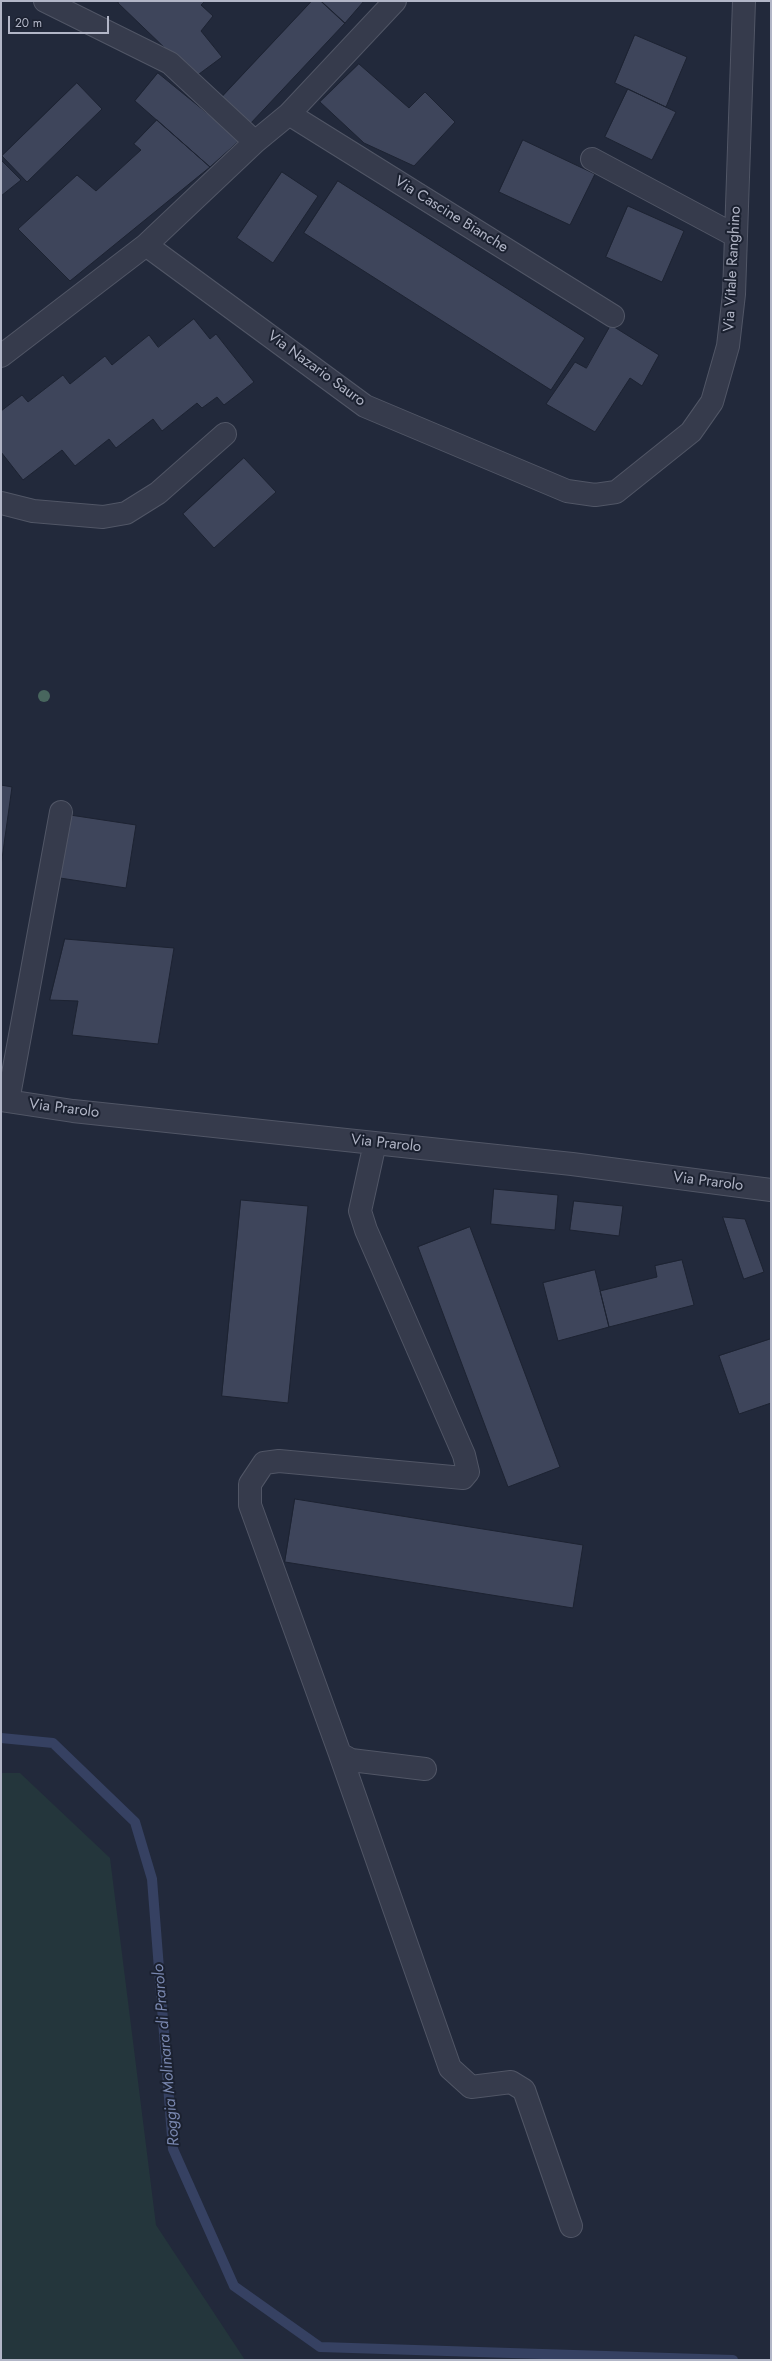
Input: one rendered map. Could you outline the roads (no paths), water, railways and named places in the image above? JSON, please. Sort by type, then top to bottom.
[{"type":"street","points":[[45,1],[170,63],[255,142]]},
{"type":"street","points":[[1,356],[146,245],[255,142],[288,114],[395,1]]},
{"type":"street","name":"Via Vitale Ranghino","points":[[616,492],[691,432],[712,402],[728,346],[734,294],[744,1]]},
{"type":"street","name":"Via Cascine Bianche","points":[[288,114],[613,316]]},
{"type":"street","points":[[592,158],[736,236]]},
{"type":"street","name":"Via Nazario Sauro","points":[[146,245],[365,406],[567,491],[595,495],[616,492]]},
{"type":"street","points":[[1,503],[33,511],[103,517],[126,513],[158,493],[225,434]]},
{"type":"street","points":[[4,1101],[61,812]]},
{"type":"street","name":"Via Prarolo","points":[[4,1101],[81,1112],[572,1164],[771,1190]]},
{"type":"street","points":[[375,1143],[360,1211],[366,1230],[464,1455],[468,1472],[463,1478],[279,1461],[264,1463],[250,1484],[250,1505],[340,1754],[450,2068],[471,2087],[511,2082],[524,2090],[571,2226]]},
{"type":"street","points":[[340,1754],[351,1760],[425,1769]]},
{"type":"waterway","name":"Roggia Molinara di Prarolo","points":[[1,1738],[53,1743],[135,1822],[152,1879],[173,2149],[234,2286],[320,2347],[733,2360]]}]
